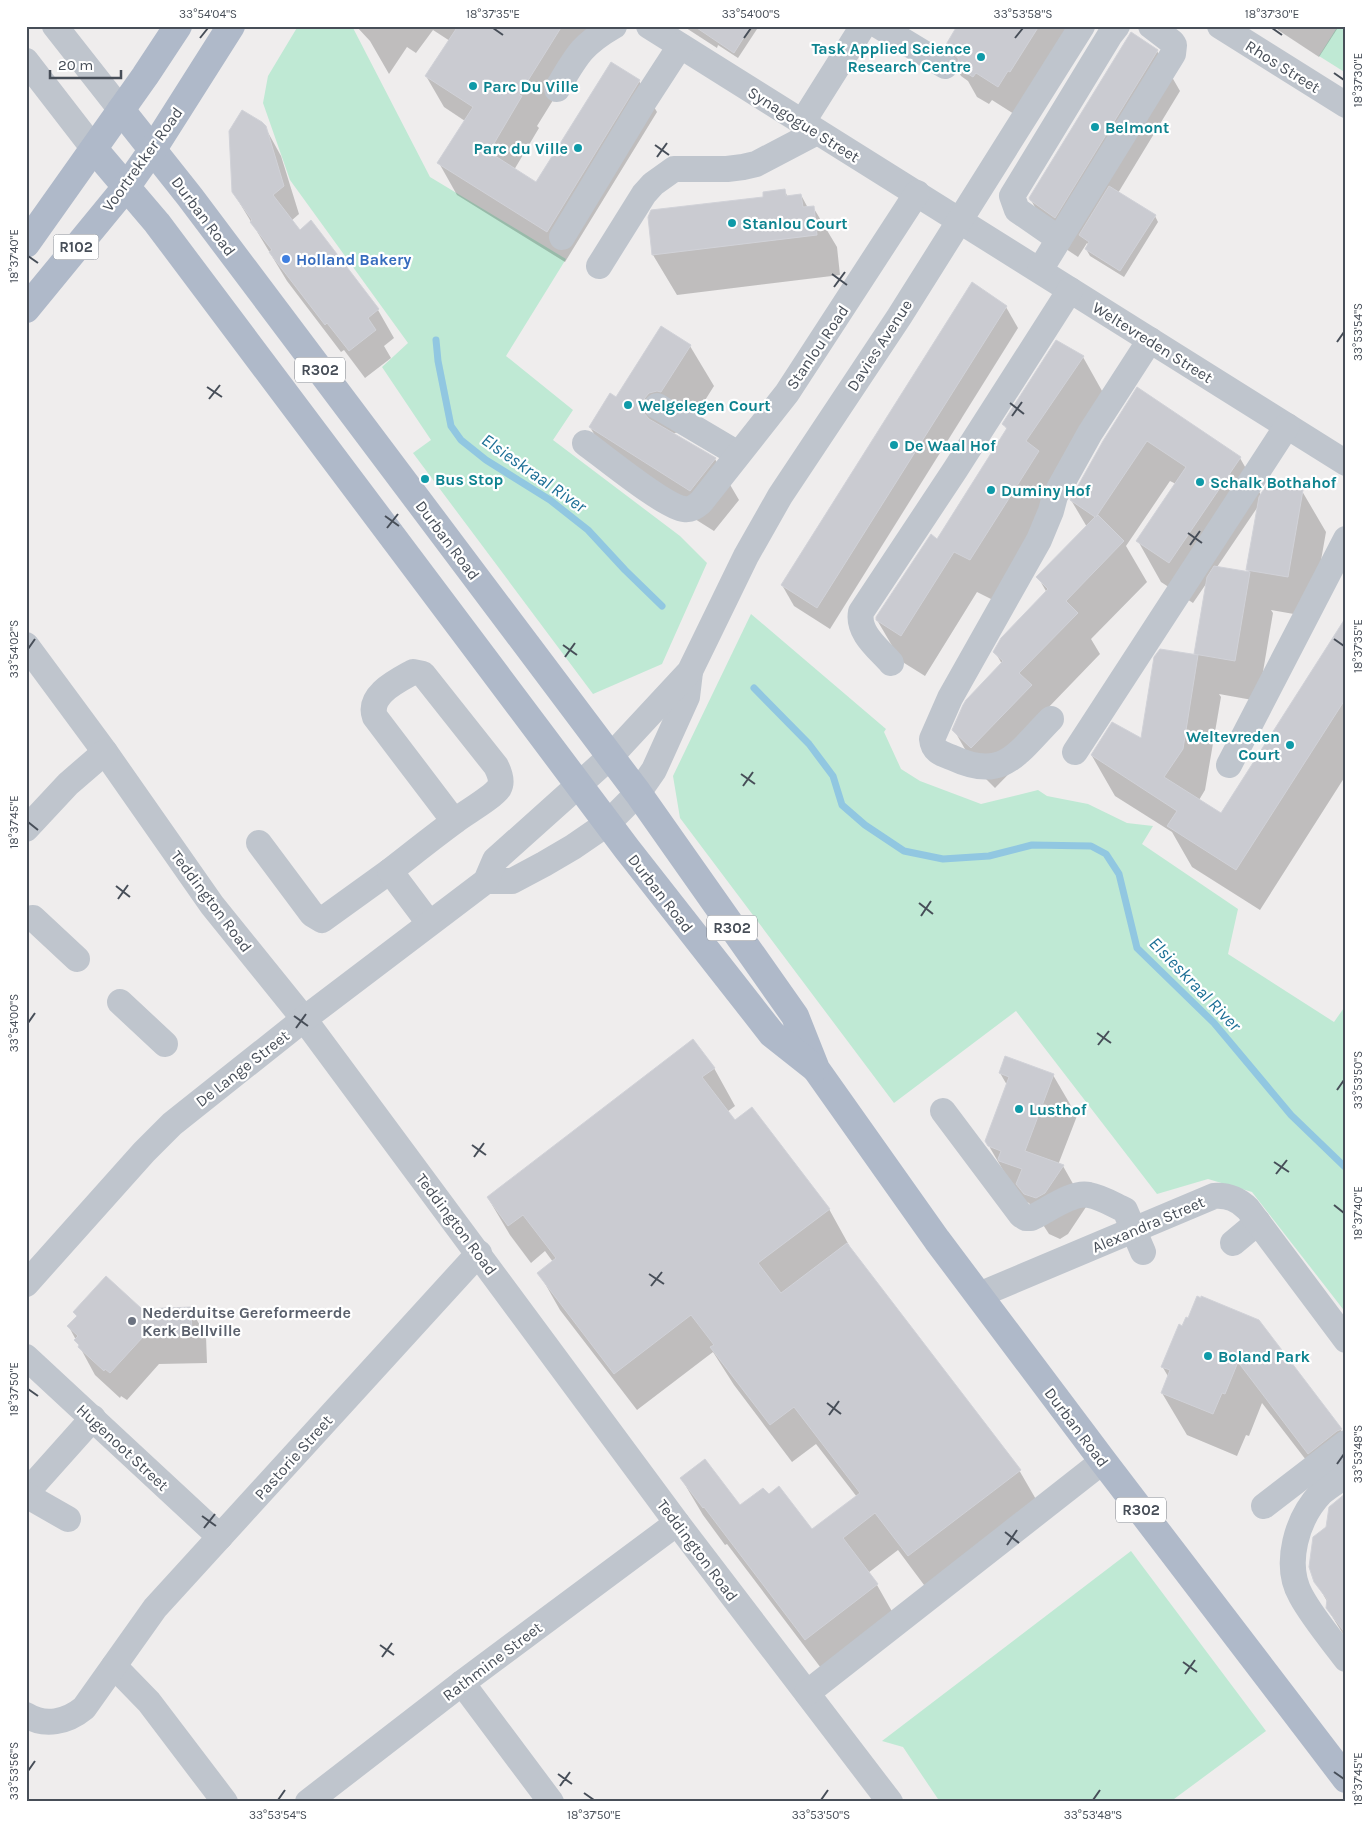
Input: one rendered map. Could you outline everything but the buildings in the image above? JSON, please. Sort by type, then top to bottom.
[{"type":"main road","name":"R102","points":[[26,244],[178,26]]},
{"type":"main road","name":"Voortrekker Road","points":[[26,308],[126,186],[153,150],[231,26]]},
{"type":"main road","name":"Durban Road","points":[[121,110],[611,756],[795,1016],[816,1069],[979,1295],[1346,1779]]},
{"type":"main road","name":"Durban Road","points":[[94,149],[163,231],[608,822],[772,1034],[816,1069]]},
{"type":"street","name":"Durban Road","points":[[56,26],[121,110]]},
{"type":"street","points":[[557,89],[577,54],[597,36],[614,26]]},
{"type":"street","name":"Synagogue Street","points":[[649,26],[960,220]]},
{"type":"street","points":[[600,266],[644,194],[653,184],[674,169],[727,169],[756,164],[810,128],[862,26]]},
{"type":"street","points":[[879,26],[945,66]]},
{"type":"street","name":"Davies Avenue","points":[[608,822],[638,793],[654,770],[687,696],[690,672],[726,595],[760,529],[899,316],[1082,26]]},
{"type":"street","points":[[1059,239],[1017,210],[1012,196],[1117,26]]},
{"type":"street","points":[[1040,270],[1173,54],[1174,46],[1172,42],[1150,26]]},
{"type":"street","name":"Rhos Street","points":[[1220,26],[1346,105]]},
{"type":"street","points":[[562,237],[680,46]]},
{"type":"street","name":"Durban Road","points":[[26,61],[94,149]]},
{"type":"street","name":"Stanlou Road","points":[[584,443],[661,499],[682,509],[694,508],[701,502],[778,405],[812,357],[917,193]]},
{"type":"street","name":"Weltevreden Street","points":[[960,220],[1346,463]]},
{"type":"street","points":[[891,663],[863,630],[860,618],[861,612],[955,470],[1070,290]]},
{"type":"street","points":[[1051,720],[1010,761],[992,767],[983,767],[959,761],[936,751],[932,744],[932,739],[950,698],[1039,540],[1055,496],[1090,433],[1150,340]]},
{"type":"street","points":[[657,406],[738,454]]},
{"type":"street","points":[[1075,752],[1287,426]]},
{"type":"street","points":[[1229,766],[1346,539]]},
{"type":"street","name":"Teddington Road","points":[[26,645],[105,752],[212,905],[304,1019],[677,1522],[890,1802]]},
{"type":"street","points":[[259,843],[312,914],[322,920],[499,788],[501,782],[496,766],[423,674],[413,672],[398,680],[379,695],[373,703],[372,710],[375,717],[454,821]]},
{"type":"street","name":"Davies Avenue","points":[[580,785],[611,756],[690,672]]},
{"type":"street","points":[[26,829],[68,784],[105,752]]},
{"type":"street","name":"De Lange Street","points":[[26,1284],[144,1152],[172,1124],[304,1019],[486,881],[495,860],[580,785]]},
{"type":"street","points":[[486,881],[512,881],[573,847],[608,822]]},
{"type":"street","points":[[390,871],[429,923]]},
{"type":"street","points":[[33,918],[76,959]]},
{"type":"street","points":[[120,1002],[165,1044]]},
{"type":"street","points":[[943,1111],[1021,1215],[1031,1218],[1073,1196],[1088,1194],[1125,1210],[1138,1241]]},
{"type":"street","name":"Alexandra Street","points":[[979,1295],[1138,1241],[1214,1196],[1224,1195],[1241,1202],[1258,1222],[1346,1340]]},
{"type":"street","points":[[1233,1243],[1258,1222]]},
{"type":"street","name":"Pastorie Street","points":[[26,1715],[48,1722],[58,1721],[76,1714],[84,1708],[155,1608],[479,1253]]},
{"type":"street","name":"Hugenoot Street","points":[[26,1356],[220,1537]]},
{"type":"street","points":[[68,1519],[26,1494],[93,1418]]},
{"type":"street","points":[[1264,1506],[1346,1443]]},
{"type":"street","points":[[807,1693],[1103,1461]]},
{"type":"street","points":[[1346,1474],[1322,1492],[1314,1502],[1296,1536],[1292,1566],[1301,1596],[1346,1659]]},
{"type":"street","name":"Rathmine Street","points":[[308,1802],[462,1683],[677,1522]]},
{"type":"street","points":[[114,1666],[149,1702],[225,1802]]},
{"type":"street","points":[[462,1683],[551,1802]]},
{"type":"green space","points":[[298,26],[352,26],[430,177],[566,259],[506,356],[573,410],[553,440],[680,536],[707,563],[662,664],[593,694],[413,453],[431,440],[382,367],[408,343],[290,180],[263,103],[268,76]]},
{"type":"green space","points":[[1338,26],[1346,26],[1346,73],[1319,56]]},
{"type":"green space","points":[[751,614],[886,729],[884,732],[901,769],[920,781],[981,804],[1038,790],[1047,796],[1088,804],[1127,823],[1153,826],[1142,844],[1238,909],[1228,954],[1334,1022],[1346,1005],[1346,1313],[1252,1192],[1208,1179],[1157,1194],[1016,1011],[894,1103],[680,818],[673,776]]},
{"type":"green space","points":[[1131,1551],[1266,1731],[1170,1802],[940,1802],[903,1747],[882,1741]]},
{"type":"waterway","name":"Elsieskraal River","points":[[436,340],[438,361],[451,426],[461,440],[486,460],[550,500],[588,530],[662,606]]},
{"type":"waterway","name":"Elsieskraal River","points":[[754,688],[809,744],[833,776],[842,805],[865,825],[904,851],[943,859],[989,856],[1032,845],[1091,846],[1106,854],[1119,874],[1137,948],[1214,1023],[1291,1115],[1346,1168]]},
{"type":"place","name":"Task Applied Science Research Centre","points":[[981,57]]},
{"type":"place","name":"Parc Du Ville","points":[[473,86]]},
{"type":"place","name":"Belmont","points":[[1095,127]]},
{"type":"place","name":"Parc du Ville","points":[[578,148]]},
{"type":"place","name":"Stanlou Court","points":[[732,223]]},
{"type":"place","name":"Holland Bakery","points":[[286,259]]},
{"type":"place","name":"Welgelegen Court","points":[[628,405]]},
{"type":"place","name":"De Waal Hof","points":[[894,445]]},
{"type":"place","name":"Bus Stop","points":[[425,479]]},
{"type":"place","name":"Schalk Bothahof","points":[[1200,482]]},
{"type":"place","name":"Duminy Hof","points":[[991,490]]},
{"type":"place","name":"Weltevreden Court","points":[[1290,745]]},
{"type":"place","name":"Lusthof","points":[[1019,1109]]},
{"type":"place","name":"Nederduitse Gereformeerde Kerk Bellville","points":[[132,1321]]},
{"type":"place","name":"Boland Park","points":[[1208,1356]]}]
